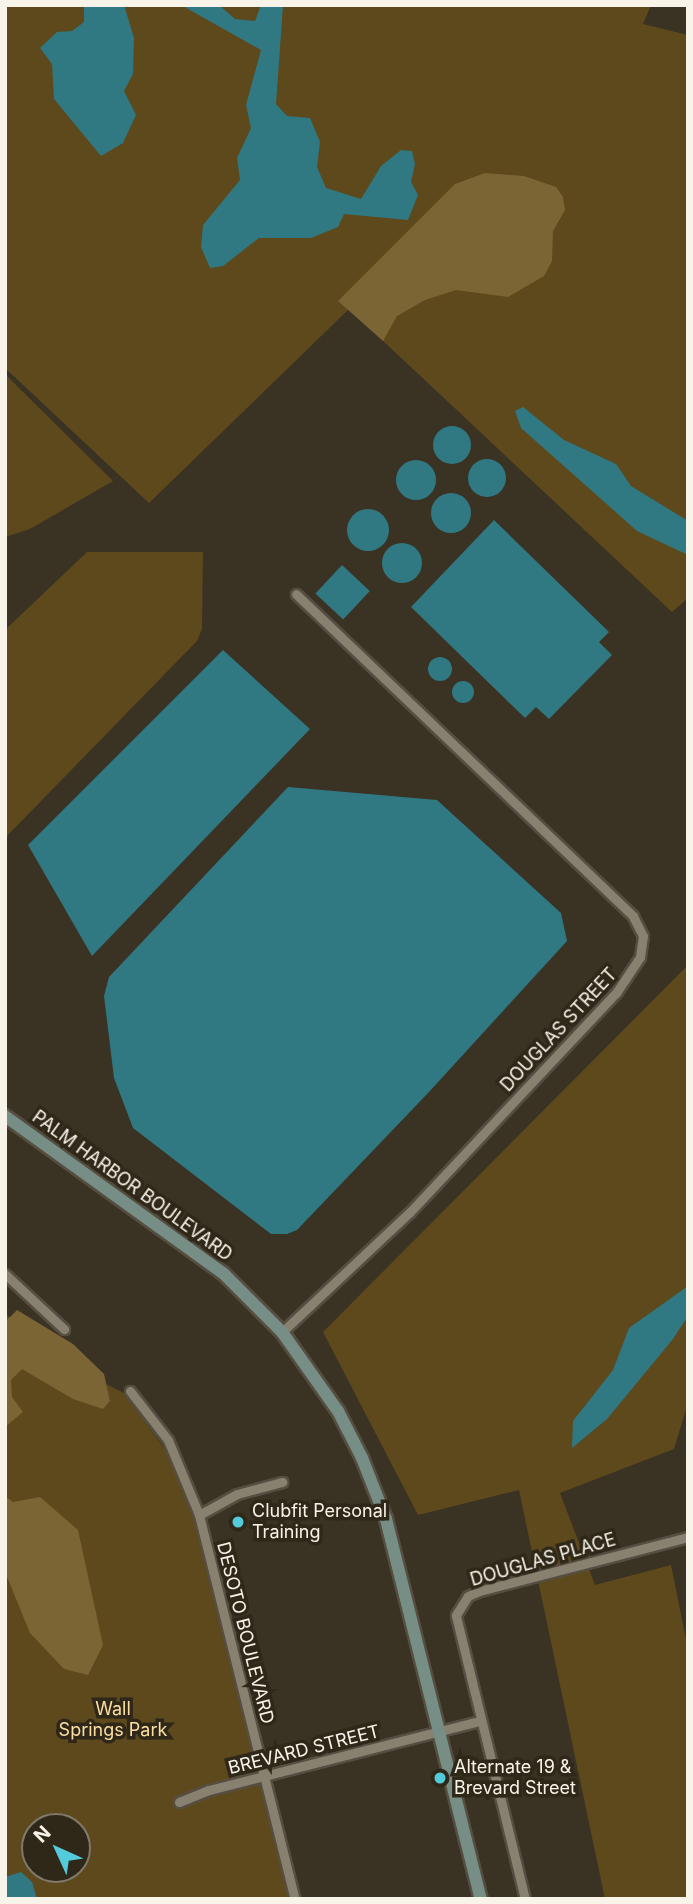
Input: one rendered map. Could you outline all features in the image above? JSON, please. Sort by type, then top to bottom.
[{"type":"main road","name":"PALM HARBOR BOULEVARD","points":[[5,1116],[223,1273],[282,1332],[338,1411],[376,1490],[481,1899]]},
{"type":"street","name":"DOUGLAS STREET","points":[[282,1332],[410,1212],[616,993],[640,957],[643,936],[633,916],[296,594]]},
{"type":"street","points":[[5,1274],[64,1329]]},
{"type":"street","name":"DESOTO BOULEVARD","points":[[130,1391],[167,1440],[200,1515],[295,1899]]},
{"type":"street","points":[[200,1515],[237,1494],[282,1482]]},
{"type":"street","name":"DOUGLAS PLACE","points":[[525,1899],[455,1625],[456,1615],[468,1596],[688,1537]]},
{"type":"street","name":"BREVARD STREET","points":[[178,1802],[480,1721]]},
{"type":"green space","points":[[5,5],[651,5],[643,24],[688,35],[688,598],[672,612],[349,309],[149,503],[5,368]]},
{"type":"green space","points":[[5,374],[113,481],[30,529],[5,537]]},
{"type":"green space","points":[[87,552],[203,552],[202,629],[197,641],[5,838],[5,630]]},
{"type":"green space","points":[[688,965],[688,1403],[674,1449],[560,1493],[595,1585],[671,1565],[688,1649],[688,1899],[605,1899],[519,1490],[418,1515],[323,1332]]},
{"type":"green space","name":"Wall Springs Park","points":[[5,1313],[102,1409],[110,1401],[106,1384],[124,1393],[174,1462],[195,1517],[259,1773],[238,1778],[240,1788],[261,1783],[290,1899],[5,1899]]},
{"type":"shaded area","points":[[485,173],[524,176],[556,187],[563,197],[565,210],[553,231],[552,261],[544,276],[508,297],[456,290],[425,300],[397,316],[383,341],[338,301],[455,184]]},
{"type":"shaded area","points":[[17,1310],[73,1344],[104,1374],[110,1401],[103,1409],[73,1399],[22,1369],[11,1380],[12,1397],[23,1412],[5,1427],[5,1322]]},
{"type":"shaded area","points":[[5,1496],[13,1502],[40,1497],[78,1530],[103,1645],[88,1675],[64,1669],[30,1633],[5,1572]]},
{"type":"water","points":[[84,5],[124,5],[134,38],[133,74],[124,91],[136,115],[123,143],[101,156],[54,99],[52,64],[40,48],[57,32],[72,31],[84,22]]},
{"type":"water","points":[[181,5],[219,5],[235,19],[255,21],[261,5],[283,5],[276,104],[287,116],[310,118],[320,142],[317,167],[326,188],[361,199],[381,166],[401,150],[412,151],[415,164],[411,182],[418,195],[408,220],[344,214],[338,227],[311,238],[259,238],[223,266],[210,268],[201,247],[203,225],[240,180],[237,158],[251,128],[246,105],[261,50]]},
{"type":"water","points":[[523,407],[564,440],[616,464],[631,486],[688,521],[688,555],[637,531],[521,428],[515,411]]},
{"type":"water","points":[[452,426],[465,432],[471,445],[465,458],[452,464],[439,458],[433,445],[439,432]]},
{"type":"water","points":[[487,459],[500,465],[506,478],[500,491],[487,497],[474,491],[468,478],[474,465]]},
{"type":"water","points":[[416,460],[424,461],[430,466],[435,472],[435,488],[430,494],[424,499],[416,500],[408,499],[402,494],[397,488],[396,480],[397,472],[402,466],[408,461]]},
{"type":"water","points":[[451,493],[459,494],[465,499],[470,505],[470,521],[465,527],[459,532],[451,533],[443,532],[437,527],[432,521],[431,513],[432,505],[437,499],[443,494]]},
{"type":"water","points":[[368,509],[383,515],[389,530],[383,545],[368,551],[353,545],[347,530],[353,515]]},
{"type":"water","points":[[494,520],[609,632],[599,642],[612,655],[549,719],[536,707],[525,718],[411,607]]},
{"type":"water","points":[[402,543],[410,544],[416,549],[421,555],[421,571],[416,577],[410,582],[402,583],[394,582],[388,577],[383,571],[382,563],[383,555],[388,549],[394,544]]},
{"type":"water","points":[[342,565],[370,591],[343,619],[315,594]]},
{"type":"water","points":[[223,650],[310,729],[92,956],[28,845]]},
{"type":"water","points":[[440,657],[449,660],[452,669],[449,678],[440,681],[431,678],[428,669],[431,660]]},
{"type":"water","points":[[463,681],[471,684],[474,692],[471,700],[463,703],[455,700],[452,692],[455,684]]},
{"type":"water","points":[[288,787],[437,800],[561,913],[567,941],[429,1092],[297,1230],[287,1234],[271,1234],[133,1128],[114,1078],[104,996],[109,977]]},
{"type":"water","points":[[688,1286],[688,1316],[673,1339],[607,1419],[572,1448],[573,1421],[613,1370],[629,1328]]},
{"type":"water","points":[[21,1872],[21,1883],[32,1883],[37,1899],[5,1899],[5,1877]]},
{"type":"place","name":"Clubfit Personal Training","points":[[238,1522]]},
{"type":"place","name":"Alternate 19 & Brevard Street","points":[[440,1778]]}]
